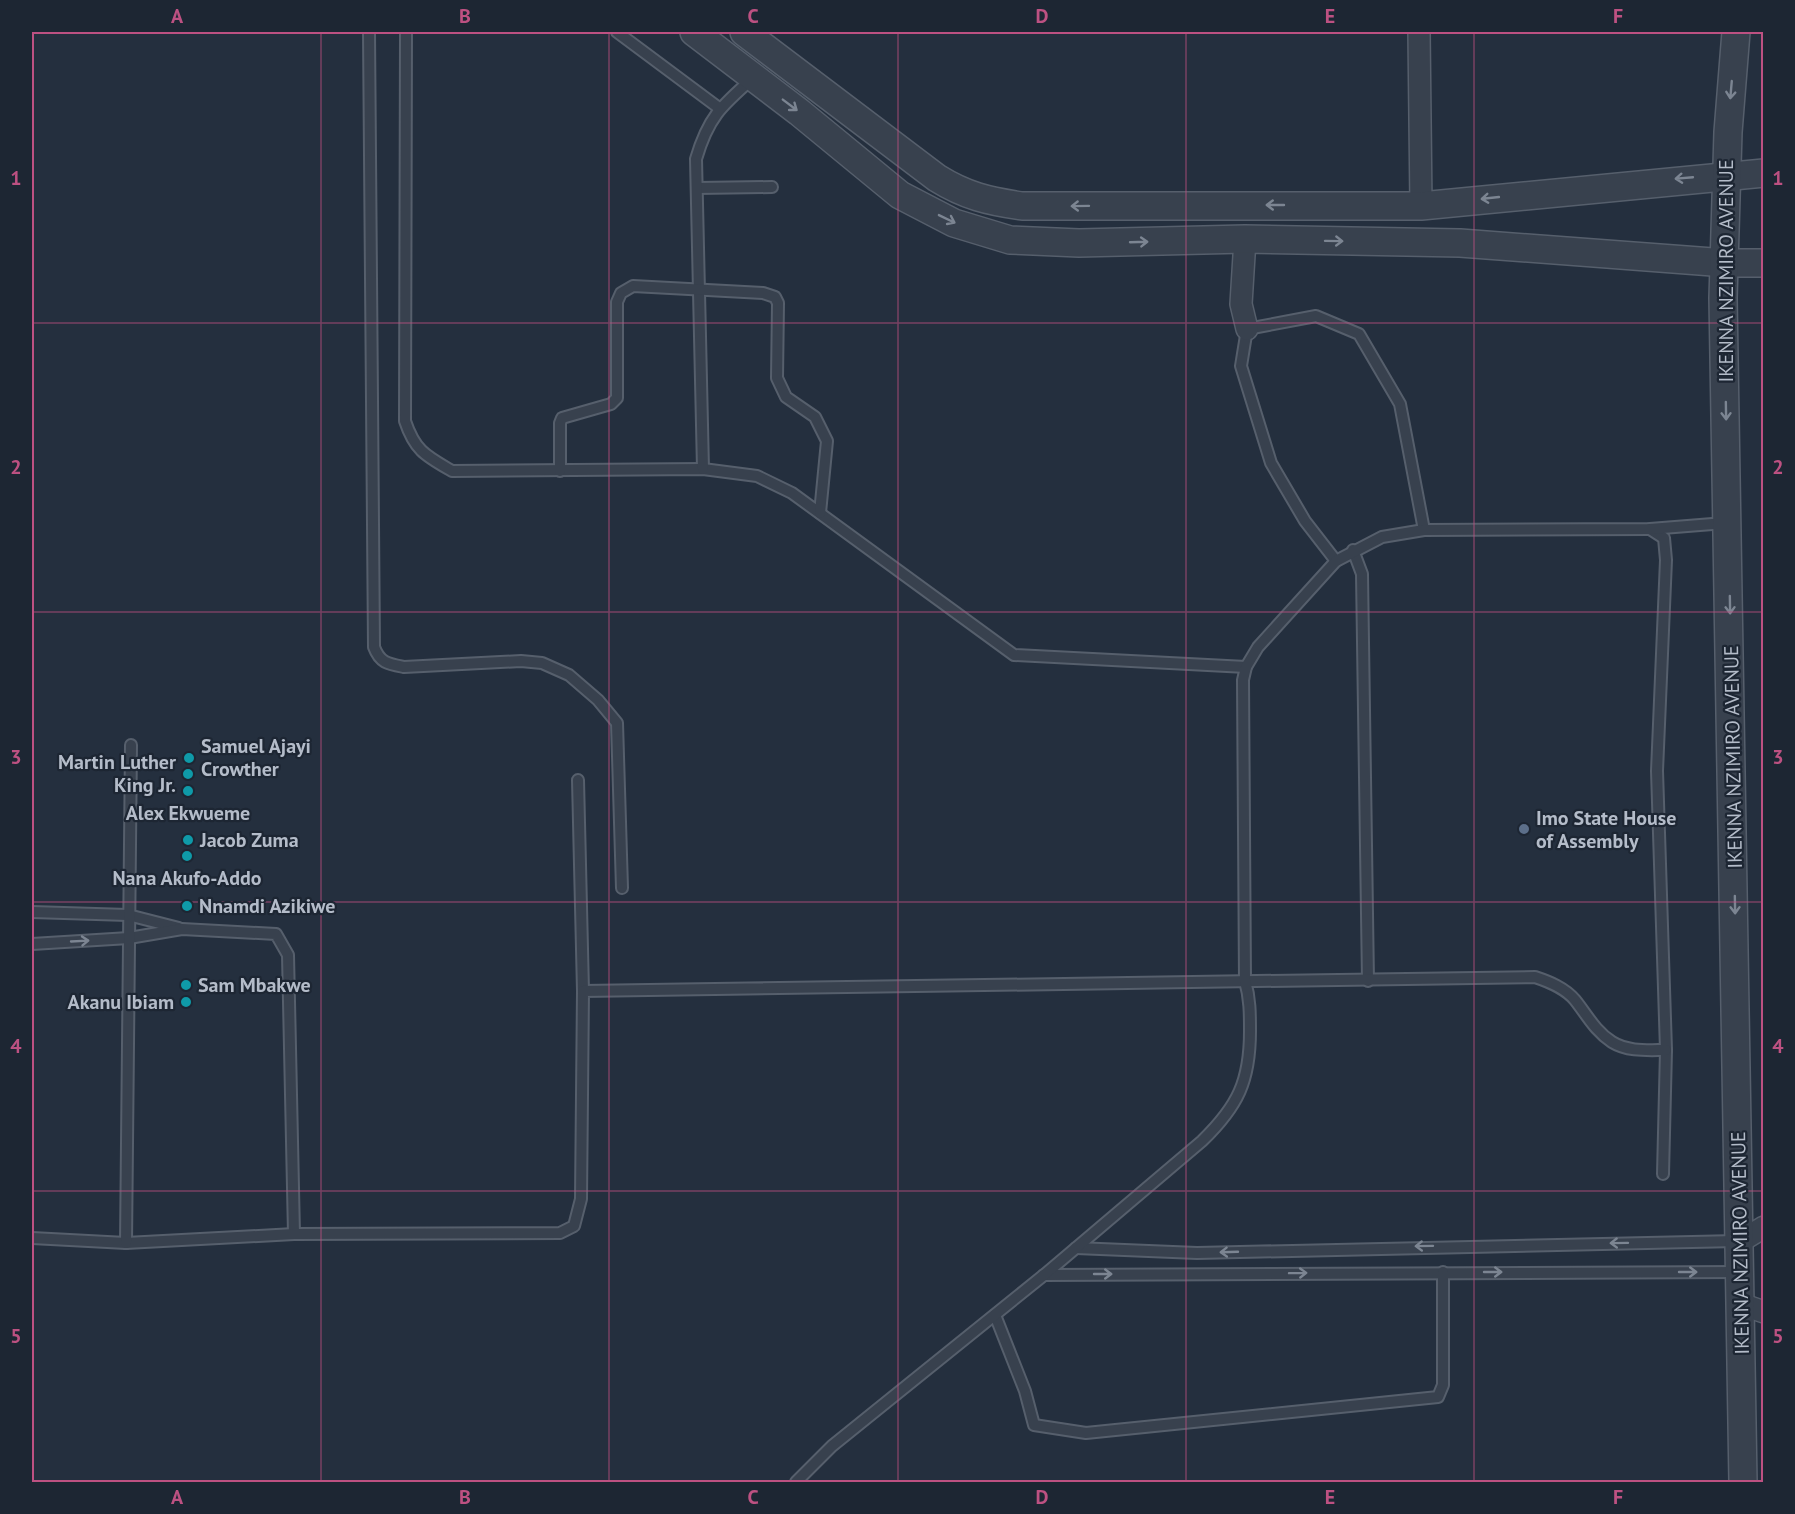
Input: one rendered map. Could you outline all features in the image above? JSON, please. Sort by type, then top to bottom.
[{"type":"street","points":[[694,32],[754,77],[900,195],[954,223],[1010,240],[1079,243],[1245,239],[1460,243],[1726,263],[1764,262]]},
{"type":"street","points":[[744,32],[937,178],[963,194],[992,202],[1022,206],[1421,206],[1726,174],[1764,173]]},
{"type":"street","points":[[1419,32],[1421,206]]},
{"type":"street","name":"IKENNA NZIMIRO AVENUE","points":[[1736,32],[1726,174],[1726,263],[1723,298],[1729,522],[1741,1272],[1753,1308],[1743,1482]]},
{"type":"street","points":[[981,231],[992,202]]},
{"type":"street","points":[[1245,239],[1241,304],[1247,329]]},
{"type":"street","points":[[1741,1241],[1764,1227]]},
{"type":"lane","points":[[369,32],[374,647],[379,659],[387,664],[404,667],[521,661],[542,663],[569,675],[598,700],[616,723],[622,888]]},
{"type":"lane","points":[[406,32],[405,421],[412,443],[426,456],[452,471],[703,469],[757,476],[792,493],[1014,655],[1246,667]]},
{"type":"lane","points":[[617,32],[719,108]]},
{"type":"lane","points":[[703,469],[696,159],[701,141],[719,108],[754,77]]},
{"type":"lane","points":[[697,188],[772,187]]},
{"type":"lane","points":[[560,471],[560,423],[562,418],[611,404],[617,398],[618,302],[621,293],[633,286],[699,287],[763,293],[775,297],[778,303],[777,378],[786,397],[815,417],[827,441],[820,513]]},
{"type":"lane","points":[[1336,561],[1305,521],[1271,463],[1241,366],[1247,329],[1316,316],[1359,334],[1401,404],[1424,530]]},
{"type":"lane","points":[[796,1482],[832,1446],[1044,1275],[1202,1141],[1223,1121],[1240,1093],[1250,1062],[1249,995],[1245,981],[1243,680],[1246,667],[1258,647],[1336,561],[1353,550],[1382,537],[1424,530],[1650,529],[1729,522]]},
{"type":"lane","points":[[1650,529],[1664,538],[1666,561],[1657,771],[1666,1050],[1663,1174]]},
{"type":"lane","points":[[1353,550],[1362,574],[1368,981]]},
{"type":"lane","points":[[126,1243],[131,745]]},
{"type":"lane","points":[[32,1238],[126,1243],[294,1234],[560,1233],[574,1226],[581,1199],[583,990],[578,780]]},
{"type":"lane","points":[[32,912],[128,915],[182,929],[276,934],[288,955],[294,1234]]},
{"type":"lane","points":[[32,944],[129,938],[182,929]]},
{"type":"lane","points":[[583,990],[1536,977],[1553,983],[1574,999],[1593,1027],[1613,1043],[1639,1050],[1666,1050]]},
{"type":"lane","points":[[1076,1248],[1197,1253],[1741,1241]]},
{"type":"lane","points":[[995,1315],[1024,1391],[1034,1425],[1086,1433],[1438,1397],[1443,1385],[1443,1272]]},
{"type":"lane","points":[[1044,1275],[1741,1272]]},
{"type":"place","name":"Samuel Ajayi Crowther","points":[[189,758]]},
{"type":"place","name":"Martin Luther King Jr.","points":[[188,774]]},
{"type":"place","name":"Alex Ekwueme","points":[[188,791]]},
{"type":"place","name":"Imo State House of Assembly","points":[[1524,829]]},
{"type":"place","name":"Jacob Zuma","points":[[188,840]]},
{"type":"place","name":"Nana Akufo-Addo","points":[[187,856]]},
{"type":"place","name":"Nnamdi Azikiwe","points":[[187,906]]},
{"type":"place","name":"Sam Mbakwe","points":[[186,985]]},
{"type":"place","name":"Akanu Ibiam","points":[[186,1002]]}]
